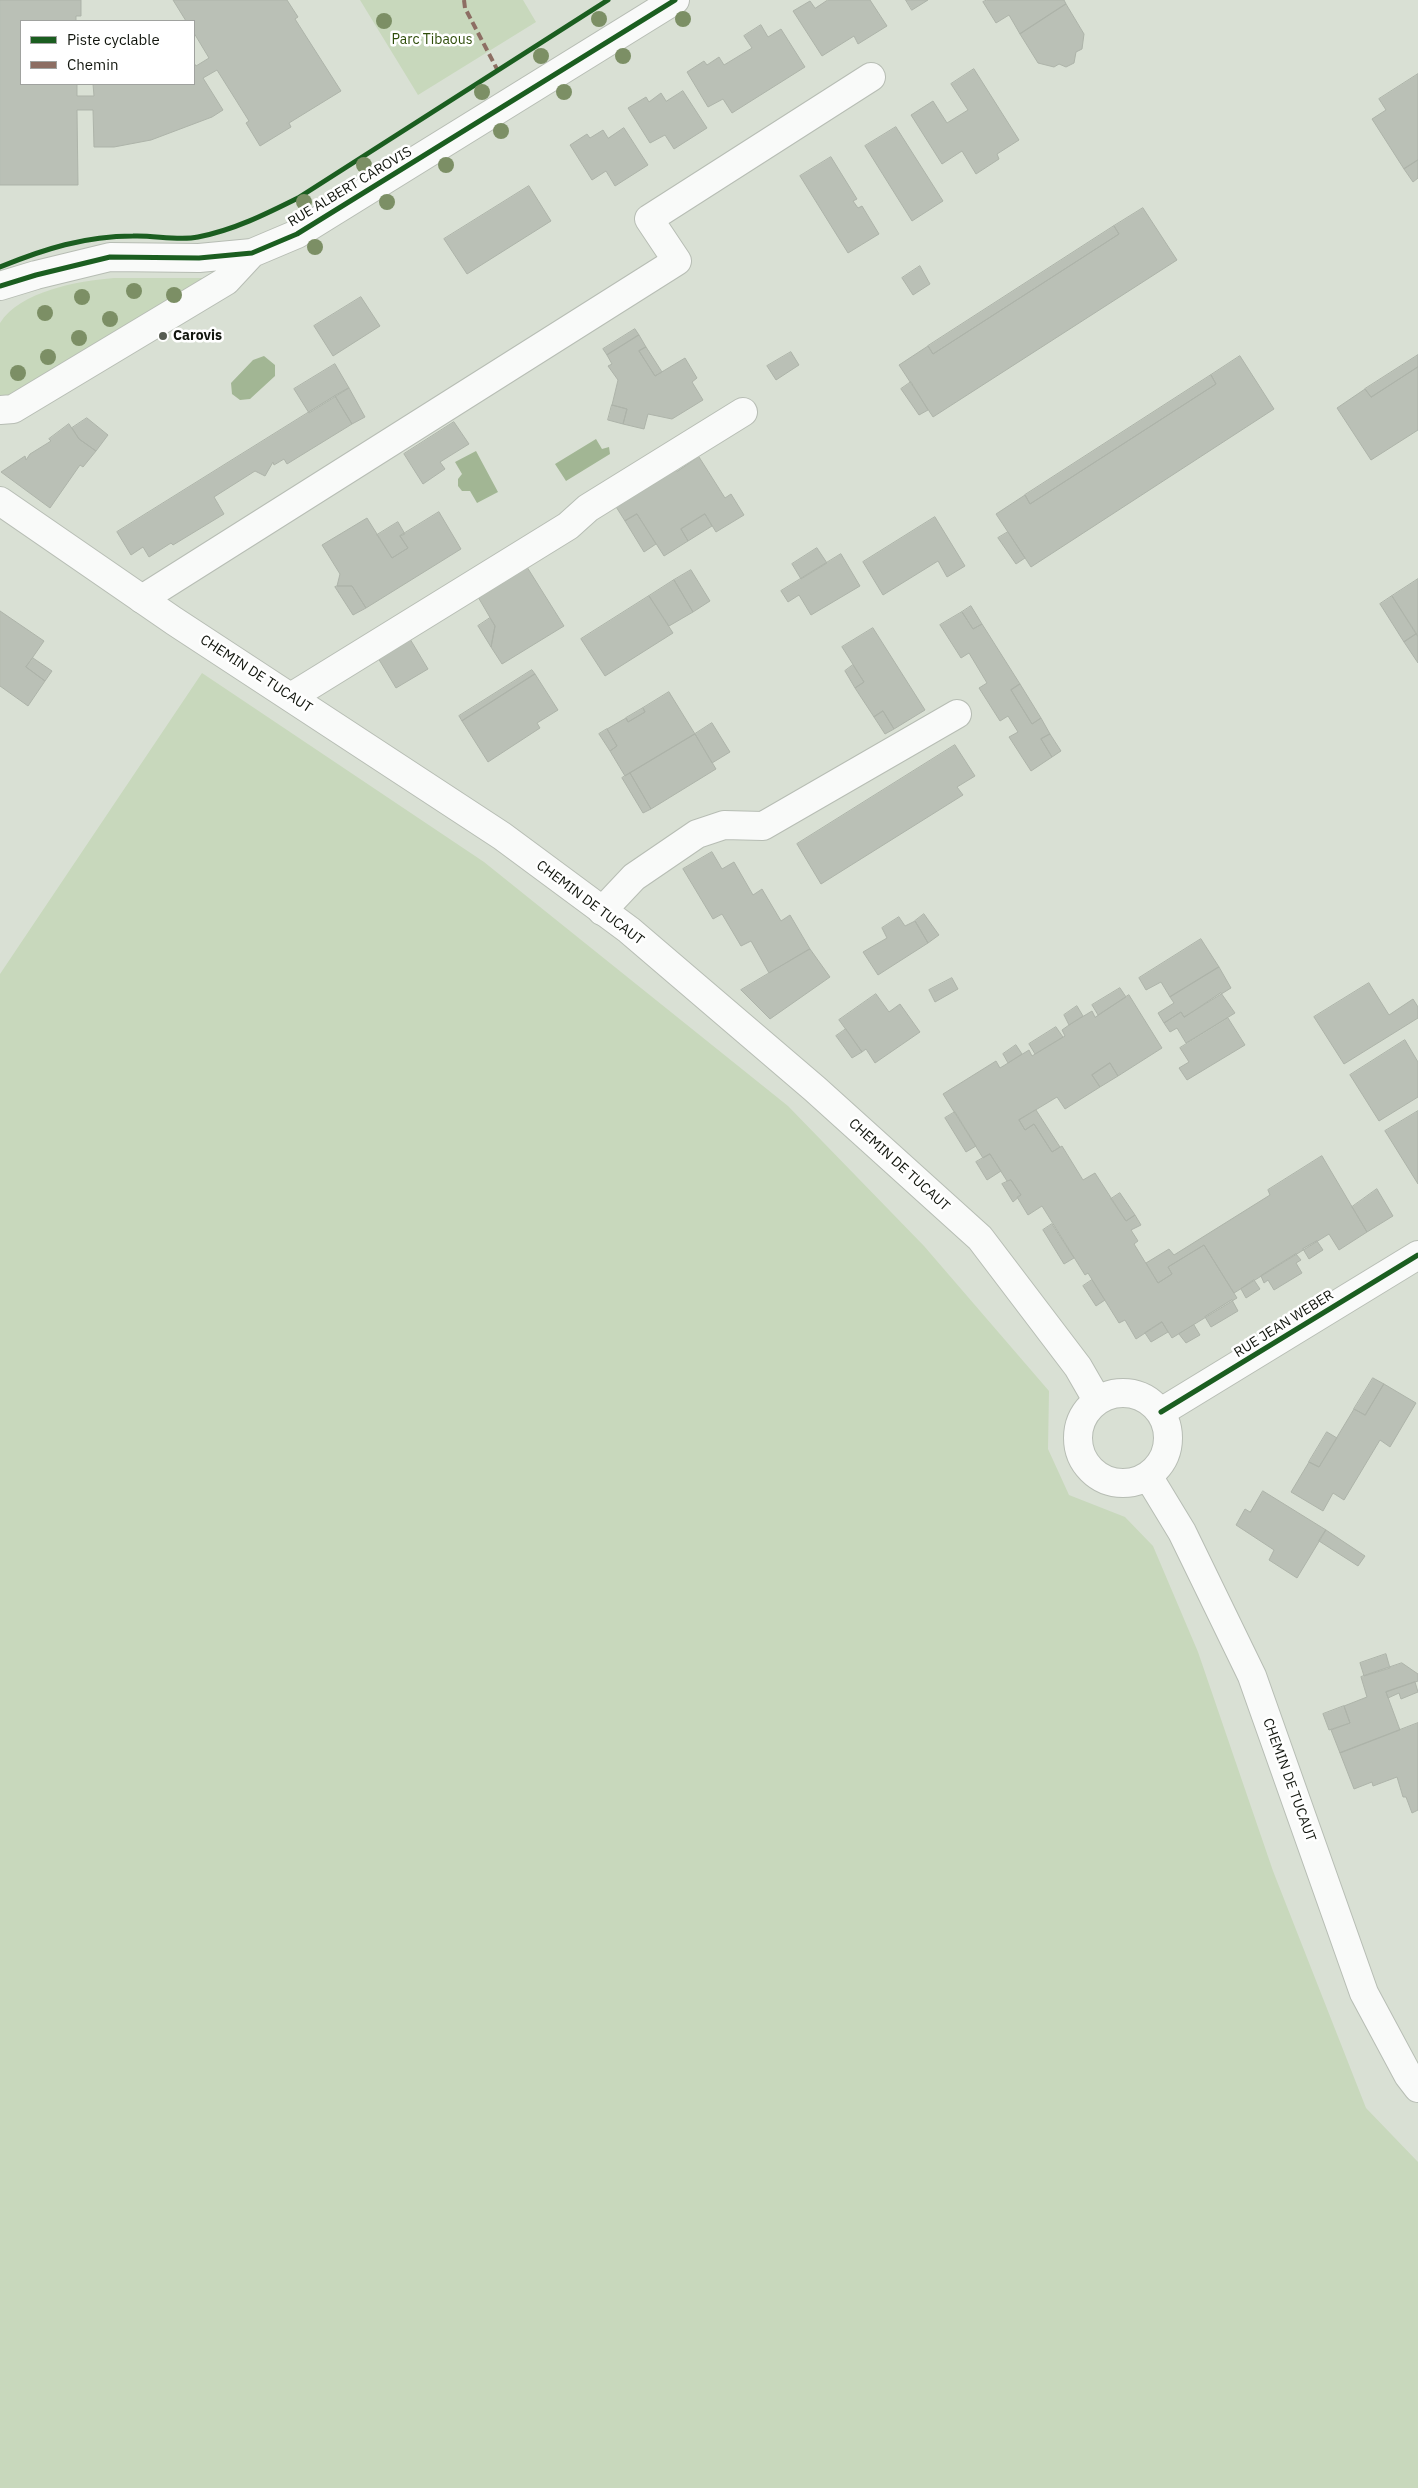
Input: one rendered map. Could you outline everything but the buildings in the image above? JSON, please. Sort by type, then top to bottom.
[{"type":"main road","name":"RUE ALBERT CAROVIS","points":[[0,286],[36,274],[110,257],[199,258],[252,253],[297,234],[675,0]]},
{"type":"main road","points":[[142,599],[677,261],[650,219],[871,77]]},
{"type":"main road","points":[[0,410],[13,409],[226,281],[252,253]]},
{"type":"main road","points":[[291,697],[568,526],[588,508],[743,412]]},
{"type":"main road","name":"CHEMIN DE TUCAUT","points":[[0,501],[142,599],[502,836],[629,930],[815,1089],[980,1238],[1078,1367],[1097,1400]]},
{"type":"main road","points":[[602,911],[634,877],[697,834],[724,824],[763,826],[957,714]]},
{"type":"main road","name":"RUE JEAN WEBER","points":[[1161,1412],[1418,1255]]},
{"type":"main road","points":[[1112,1393],[1131,1393],[1149,1400],[1161,1412],[1168,1428],[1168,1446],[1161,1463],[1148,1476],[1131,1483],[1114,1483],[1097,1476],[1083,1461],[1077,1443],[1078,1426],[1085,1412],[1097,1400],[1112,1393]]},
{"type":"main road","name":"CHEMIN DE TUCAUT","points":[[1148,1476],[1182,1532],[1252,1676],[1364,1993],[1408,2075],[1418,2088]]},
{"type":"green space","name":"Parc Tibaous","points":[[360,0],[523,0],[536,22],[418,95]]},
{"type":"green space","points":[[114,278],[204,278],[13,395],[0,396],[0,323],[9,312],[35,295],[67,285]]},
{"type":"green space","points":[[202,673],[484,862],[788,1106],[924,1246],[1049,1391],[1048,1449],[1069,1495],[1125,1517],[1153,1546],[1198,1652],[1273,1871],[1366,2108],[1418,2162],[1418,2488],[0,2488],[0,974]]},
{"type":"shaded area","points":[[264,356],[275,365],[275,376],[250,399],[240,400],[232,394],[231,383],[253,360]]},
{"type":"shaded area","points":[[596,439],[602,449],[609,447],[610,454],[566,481],[555,464]]},
{"type":"shaded area","points":[[476,451],[498,492],[477,503],[470,491],[462,491],[458,486],[458,479],[462,474],[455,462]]},
{"type":"marked path","points":[[464,0],[465,8],[498,71]]},
{"type":"cycle path","points":[[0,267],[49,249],[81,241],[98,238],[141,236],[198,237],[237,226],[262,216],[298,198],[608,0]]},
{"type":"cycle path","points":[[0,286],[110,257],[199,258],[252,253],[297,234],[675,0]]},
{"type":"cycle path","points":[[1161,1412],[1418,1255]]},
{"type":"place","name":"Carovis","points":[[163,336]]}]
